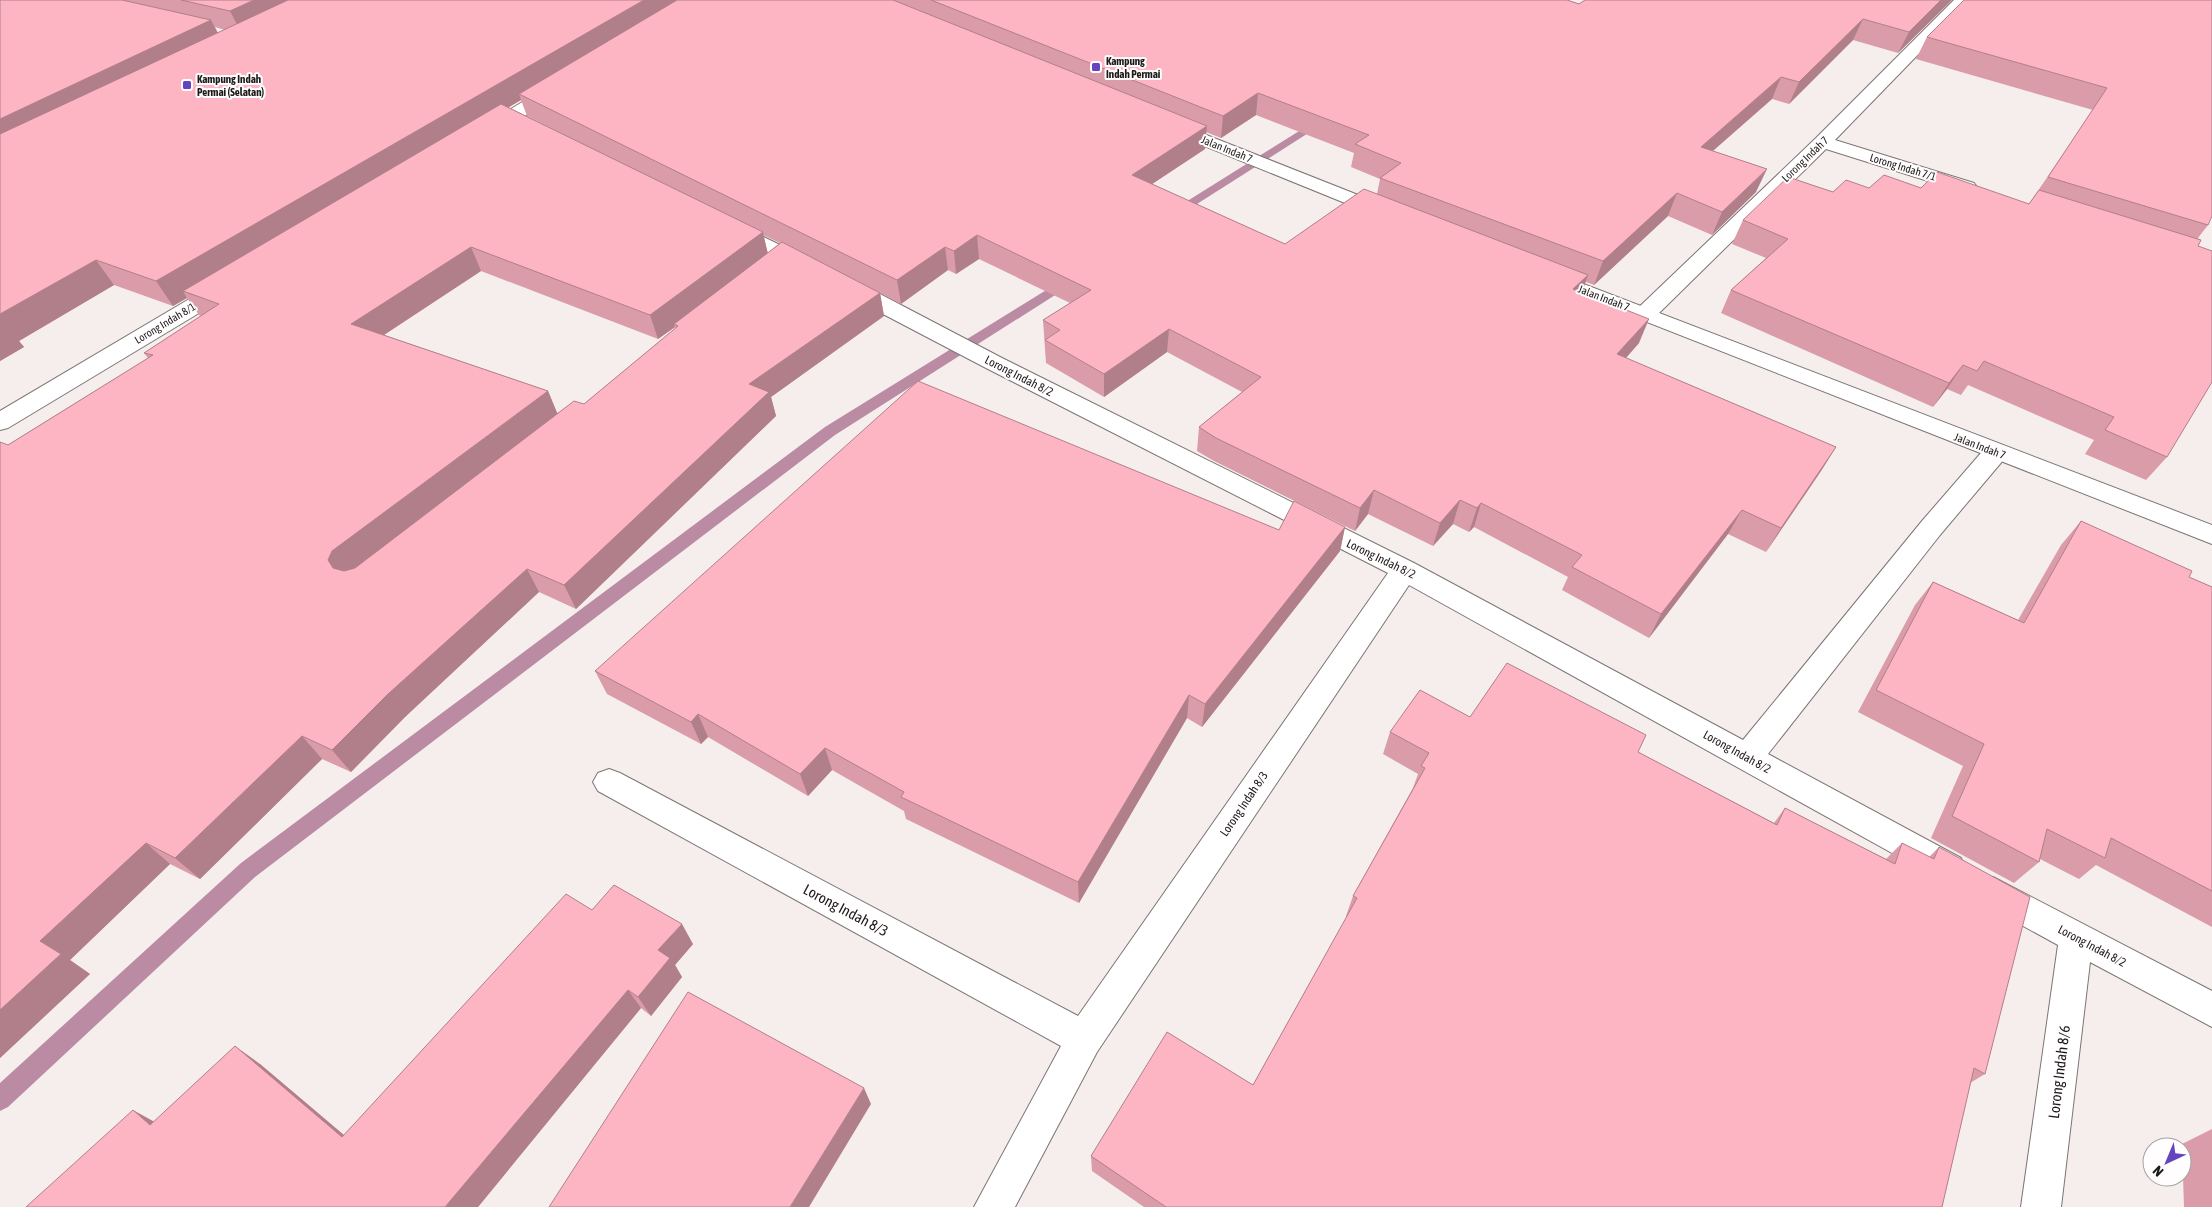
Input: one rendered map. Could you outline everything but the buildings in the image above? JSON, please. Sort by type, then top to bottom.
[{"type":"street","name":"Lorong Indah 7","points":[[1645,314],[1823,142],[1963,0]]},
{"type":"street","points":[[468,142],[520,121],[570,81]]},
{"type":"street","name":"Jalan Indah 7","points":[[1152,118],[1405,221]]},
{"type":"street","name":"Lorong Indah 7/1","points":[[1823,142],[1983,192]]},
{"type":"street","name":"Lorong Indah 8/2","points":[[715,218],[778,260],[828,276],[1028,380],[1405,570],[2212,1010]]},
{"type":"street","name":"Jalan Indah 7","points":[[1525,267],[2212,535]]},
{"type":"street","name":"Lorong Indah 8/1","points":[[0,422],[247,275]]},
{"type":"street","points":[[1747,758],[1931,528],[1996,452]]},
{"type":"street","name":"Lorong Indah 8/3","points":[[994,1207],[1084,1039],[1405,570]]},
{"type":"street","name":"Lorong Indah 8/3","points":[[609,782],[1084,1039]]},
{"type":"street","name":"Lorong Indah 8/6","points":[[2041,1207],[2076,937]]},
{"type":"waterway","points":[[1171,215],[1320,121]]},
{"type":"waterway","points":[[0,1099],[248,870],[830,431],[1069,280]]},
{"type":"place","name":"Kampung Indah Permai","points":[[1096,67]]},
{"type":"place","name":"Kampung Indah Permai (Selatan)","points":[[187,85]]}]
